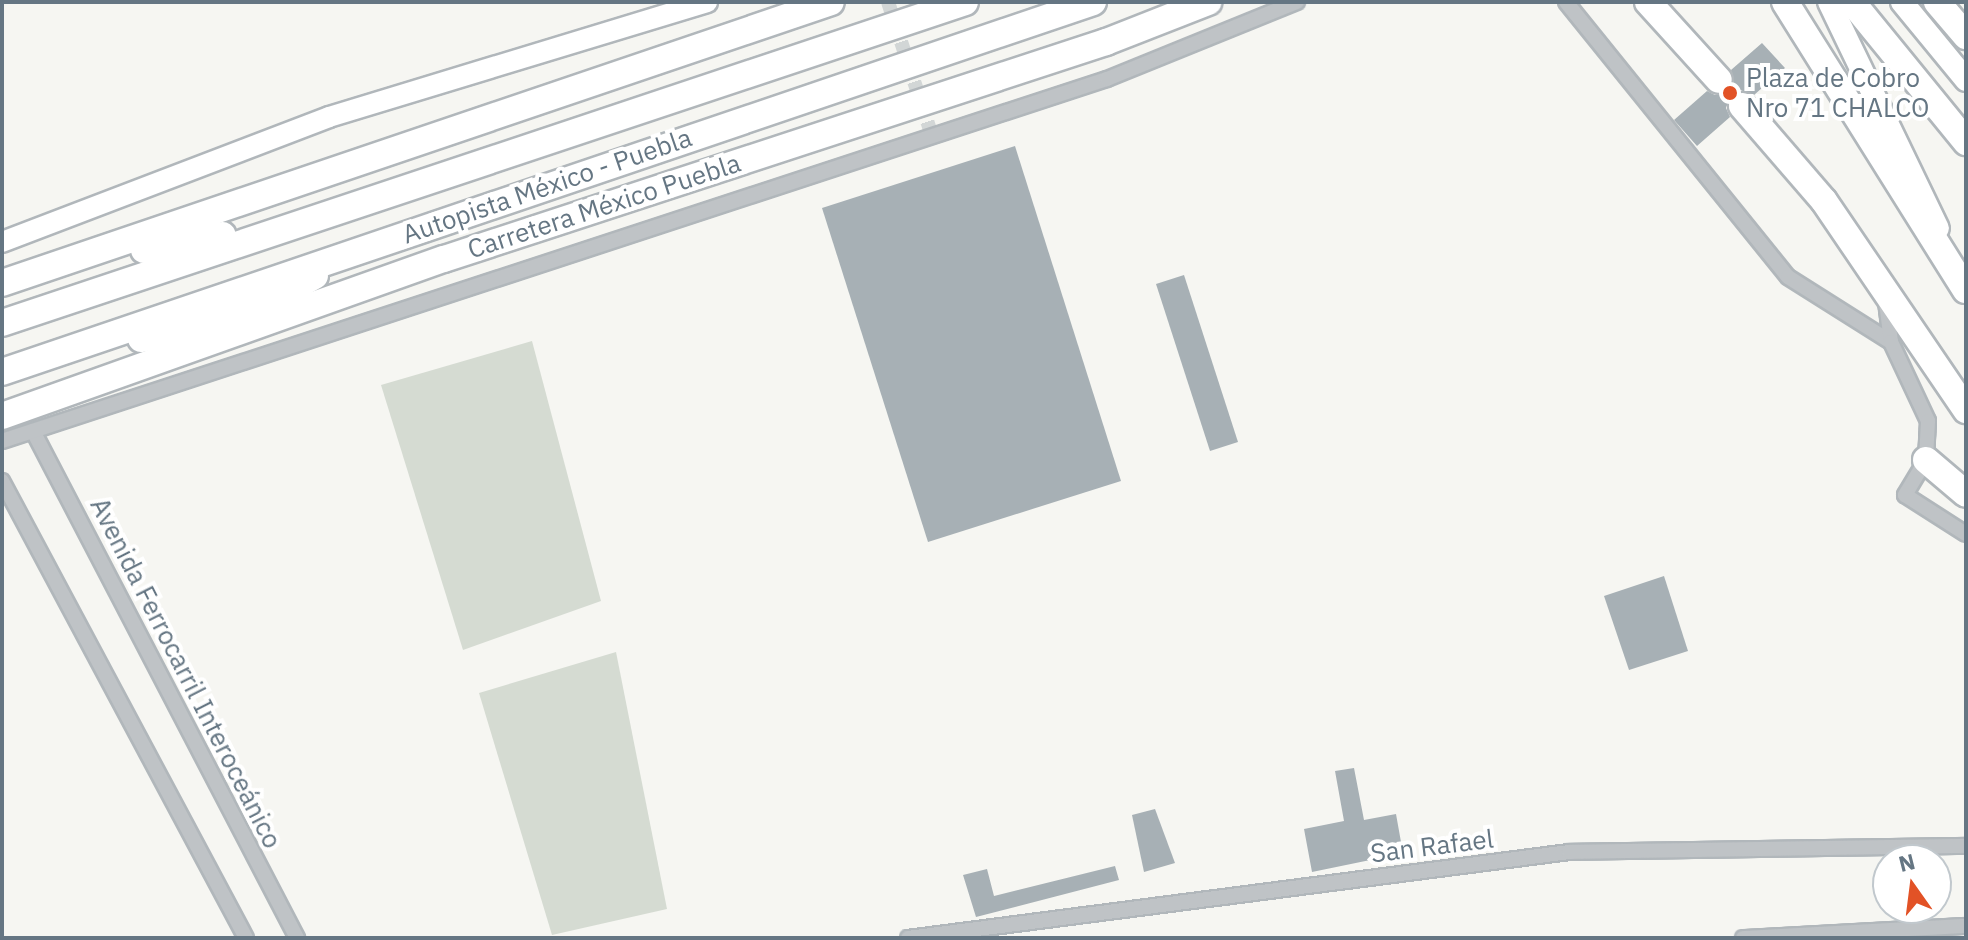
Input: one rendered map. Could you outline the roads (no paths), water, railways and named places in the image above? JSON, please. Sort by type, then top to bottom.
[{"type":"highway","points":[[2,283],[635,71],[831,2]]},
{"type":"highway","points":[[866,34],[926,2]]},
{"type":"highway","name":"Autopista México - Puebla","points":[[2,323],[965,2]]},
{"type":"highway","points":[[1143,27],[1193,2]]},
{"type":"highway","name":"Carretera México Puebla","points":[[2,416],[367,287],[1143,27],[1208,2]]},
{"type":"highway","points":[[1648,2],[1719,80]]},
{"type":"highway","points":[[1785,2],[1884,167],[1966,289]]},
{"type":"highway","points":[[1796,2],[1823,61]]},
{"type":"highway","points":[[1852,2],[1966,142]]},
{"type":"highway","points":[[1937,2],[1966,34]]},
{"type":"highway","points":[[1947,2],[1966,34]]},
{"type":"highway","name":"Autopista México - Puebla","points":[[2,372],[1091,3]]},
{"type":"highway","points":[[1742,106],[1824,201],[1966,410]]},
{"type":"highway","points":[[50,267],[317,218]]},
{"type":"highway","points":[[145,366],[241,317],[355,251]]},
{"type":"highway","points":[[51,356],[241,317],[367,287]]},
{"type":"highway","points":[[1926,460],[1966,494]]},
{"type":"main road","points":[[2,242],[329,117],[707,2]]},
{"type":"main road","points":[[1829,2],[1966,289]]},
{"type":"main road","points":[[1902,2],[1966,80]]},
{"type":"street","points":[[2,441],[1107,79],[1297,2]]},
{"type":"street","points":[[1566,2],[1788,277],[1891,342]]},
{"type":"street","points":[[1883,286],[1891,342],[1928,421],[1926,460],[1905,495],[1966,534]]},
{"type":"street","name":"Avenida Ferrocarril Interoceánico","points":[[33,431],[297,938]]},
{"type":"street","points":[[2,481],[246,938]]},
{"type":"street","name":"San Rafael","points":[[908,938],[1569,852],[1966,846]]},
{"type":"street","points":[[1743,938],[1966,926]]},
{"type":"tunnel","points":[[888,2],[932,136]]},
{"type":"place","name":"Plaza de Cobro Nro 71 CHALCO","points":[[1730,93]]}]
